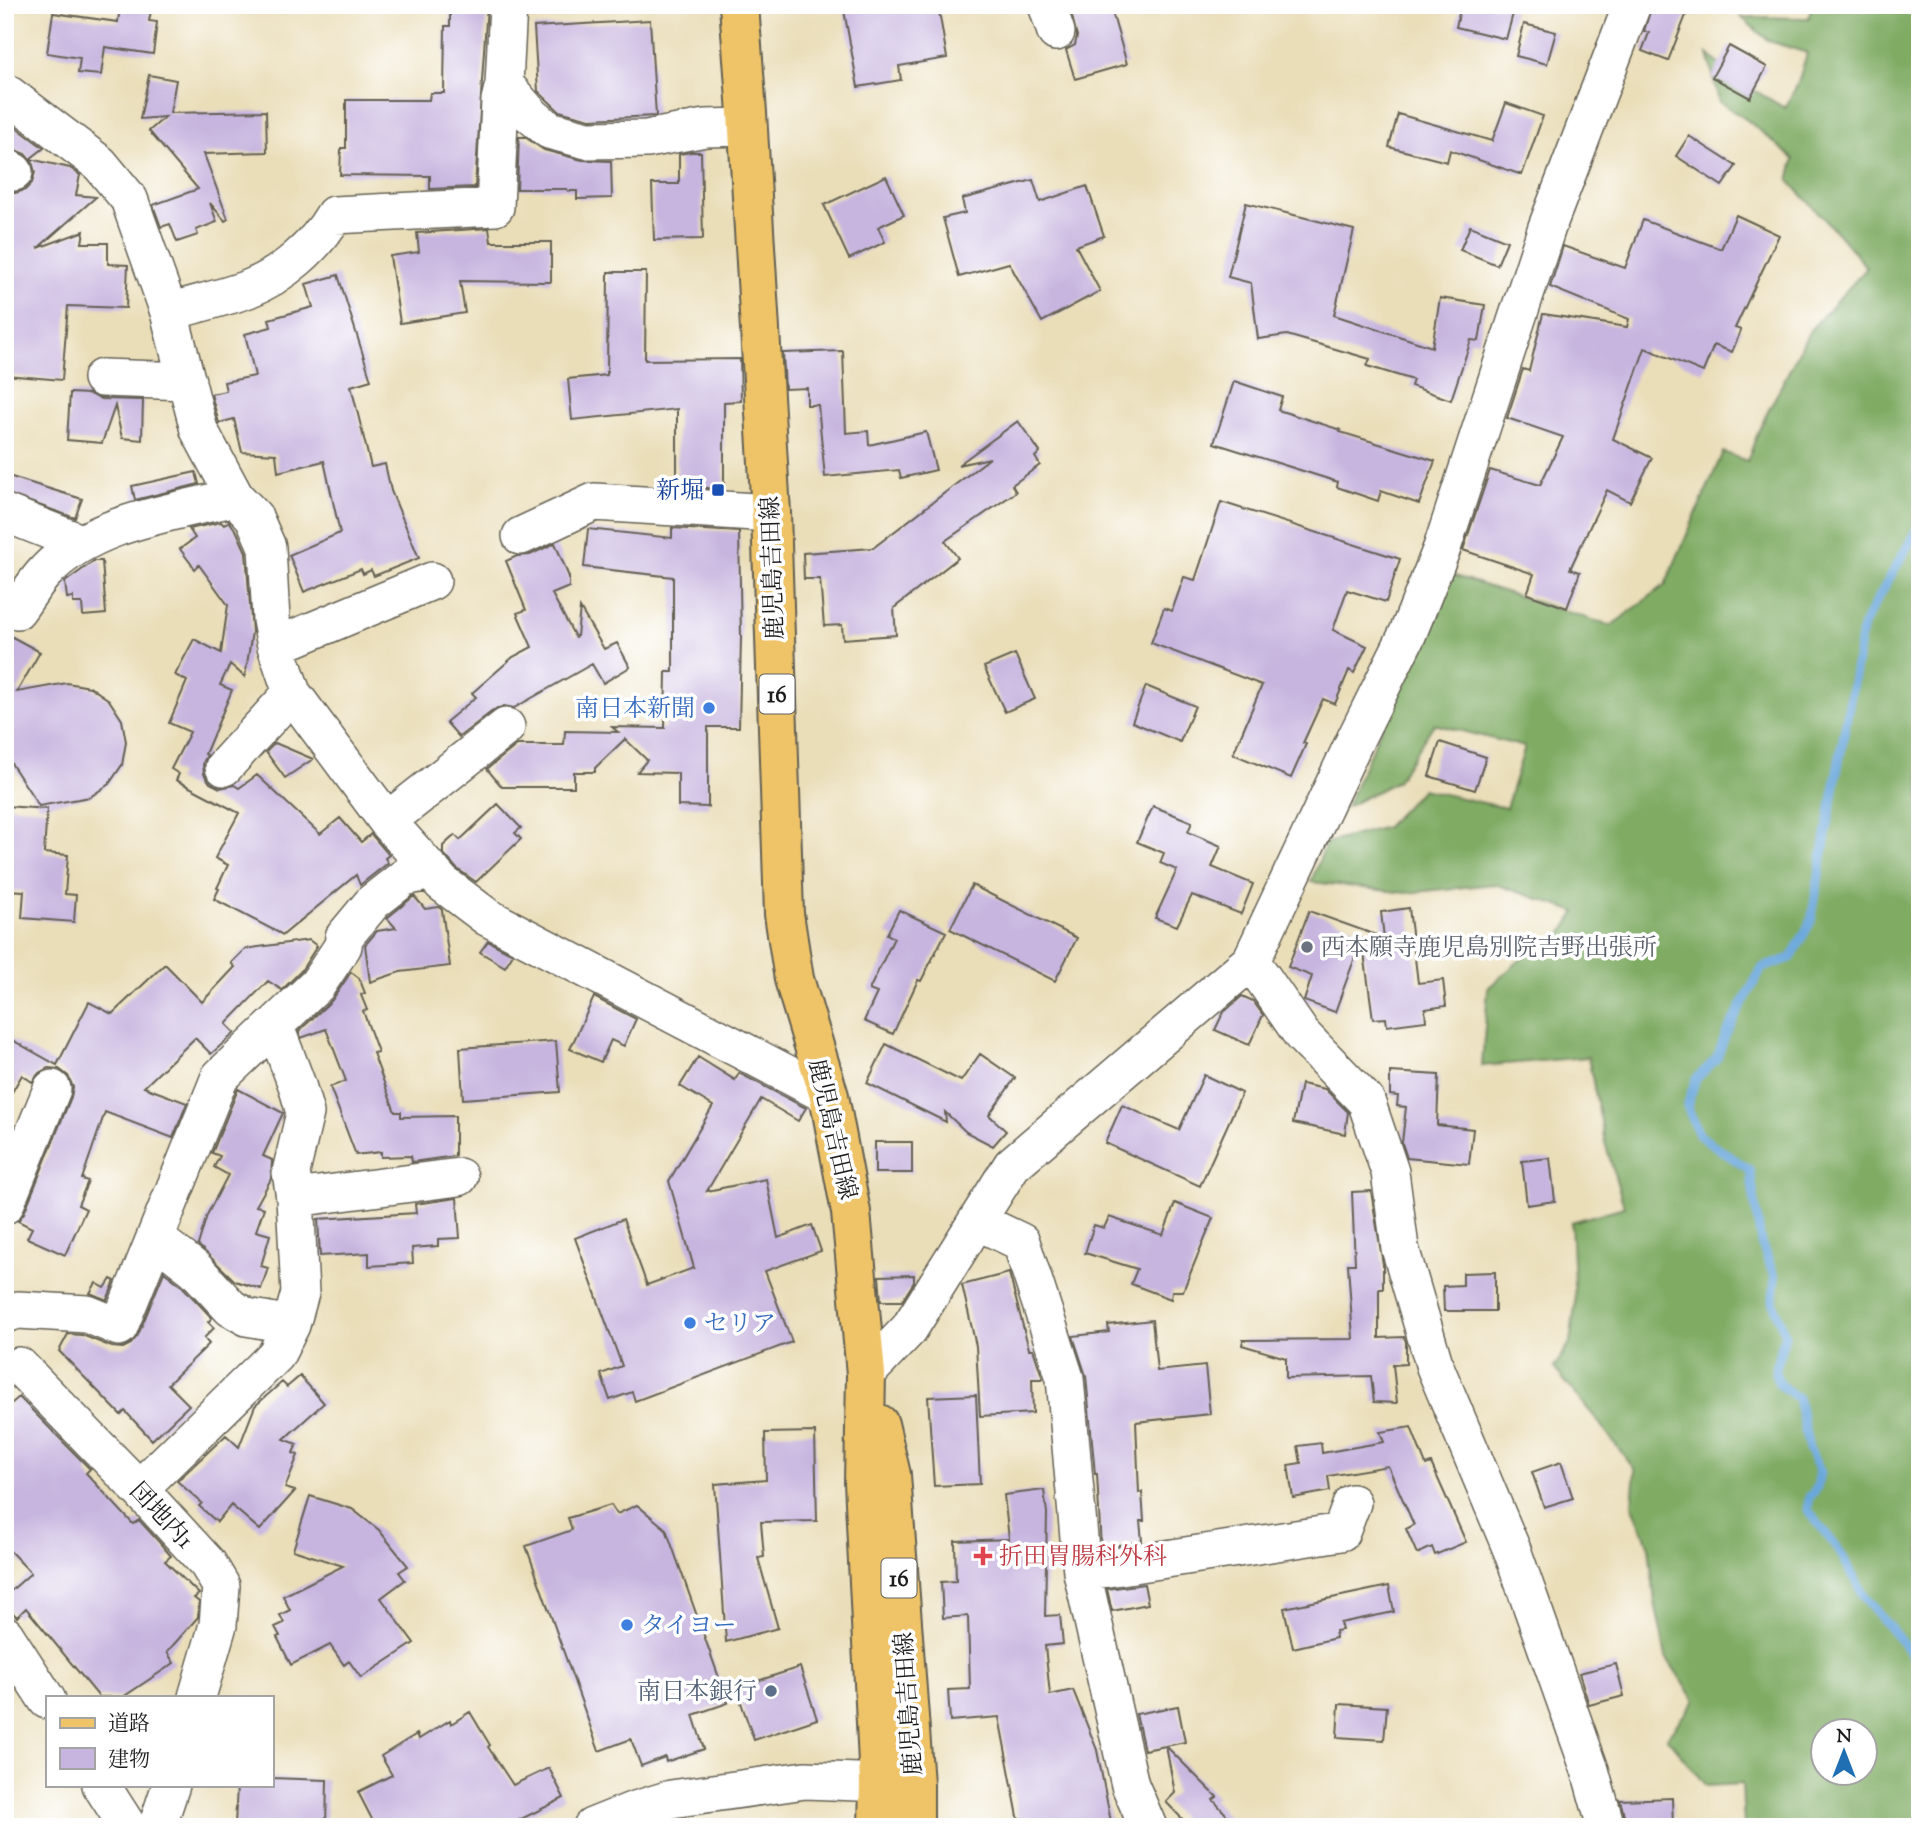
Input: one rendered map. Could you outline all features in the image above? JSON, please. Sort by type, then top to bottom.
[{"type":"main road","name":"鹿児島吉田線","points":[[739,5],[771,513],[784,914],[794,979],[829,1096],[851,1212],[866,1374],[891,1475],[896,1783],[914,1827]]},
{"type":"main road","name":"鹿児島吉田線","points":[[878,1827],[896,1783]]},
{"type":"street","points":[[169,312],[250,288],[284,269],[323,233],[334,215],[495,207],[508,5]]},
{"type":"street","points":[[866,1374],[909,1329],[1012,1165],[1251,961],[1408,633],[1442,548],[1547,227],[1632,5]]},
{"type":"street","points":[[504,84],[531,116],[549,130],[587,140],[647,139],[705,128],[748,127]]},
{"type":"street","points":[[5,92],[100,164],[129,199],[169,312],[199,430],[235,497],[254,517],[267,547],[271,620],[276,646],[292,693],[387,821],[442,883],[487,917],[829,1096]]},
{"type":"street","points":[[102,377],[187,381]]},
{"type":"street","points":[[5,608],[17,610],[46,571],[81,542],[116,527],[235,497]]},
{"type":"street","points":[[521,536],[594,502],[771,513]]},
{"type":"street","points":[[5,513],[81,542]]},
{"type":"street","points":[[276,646],[432,581]]},
{"type":"street","points":[[224,767],[292,693]]},
{"type":"street","points":[[387,821],[506,727]]},
{"type":"street","points":[[5,1314],[18,1310],[88,1314],[119,1327],[220,1077],[317,985],[343,946],[344,937],[373,902],[405,877],[432,872]]},
{"type":"street","points":[[1251,961],[1302,1035],[1366,1101],[1390,1172],[1399,1248],[1435,1367],[1512,1550],[1590,1770],[1606,1827]]},
{"type":"street","points":[[139,1489],[276,1355],[291,1325],[300,1293],[291,1172],[305,1113],[275,1027]]},
{"type":"street","points":[[5,1205],[52,1089]]},
{"type":"street","points":[[295,1198],[459,1178]]},
{"type":"street","points":[[977,1221],[1021,1242],[1065,1378],[1082,1572],[1130,1785],[1148,1827]]},
{"type":"street","points":[[156,1238],[195,1269],[231,1308],[247,1317],[291,1325]]},
{"type":"street","name":"団地内1","points":[[10,1366],[139,1489],[208,1564],[221,1586],[218,1625],[197,1696]]},
{"type":"street","points":[[1082,1572],[1341,1532],[1352,1503]]},
{"type":"street","points":[[5,1635],[46,1698]]},
{"type":"street","points":[[592,1827],[671,1799],[805,1780],[896,1783]]},
{"type":"street","points":[[103,1786],[128,1827]]},
{"type":"street","points":[[157,1827],[171,1786]]},
{"type":"green space","points":[[1811,5],[1874,5],[1899,14],[1901,5],[1920,5],[1920,1827],[1744,1827],[1742,1784],[1706,1786],[1667,1737],[1695,1700],[1666,1657],[1655,1602],[1649,1547],[1632,1504],[1635,1470],[1554,1368],[1570,1343],[1575,1305],[1571,1222],[1624,1207],[1605,1142],[1588,1057],[1482,1066],[1488,988],[1528,953],[1558,940],[1576,912],[1495,884],[1406,893],[1311,882],[1326,843],[1386,827],[1422,789],[1506,808],[1525,747],[1434,724],[1397,781],[1346,807],[1449,574],[1611,626],[1665,585],[1723,452],[1747,461],[1761,425],[1810,330],[1867,268],[1789,181],[1794,159],[1747,120],[1719,102],[1708,54],[1735,79],[1785,108],[1798,83],[1807,53],[1769,41],[1741,17],[1809,18]]},
{"type":"building","points":[[450,5],[487,5],[475,187],[430,189],[430,176],[340,175],[341,148],[346,148],[346,100],[429,100],[430,93],[444,93],[445,26],[450,26]]},
{"type":"building","points":[[843,5],[938,5],[947,58],[899,66],[901,80],[858,87]]},
{"type":"building","points":[[1069,5],[1110,5],[1127,64],[1075,79],[1066,50],[1075,45],[1077,36]]},
{"type":"building","points":[[1461,5],[1497,5],[1514,10],[1506,39],[1456,27]]},
{"type":"building","points":[[1652,5],[1690,5],[1668,61],[1642,51],[1649,33],[1644,31]]},
{"type":"building","points":[[120,7],[151,11],[149,21],[157,22],[153,54],[105,47],[101,75],[78,73],[80,58],[47,53],[53,13],[118,22]]},
{"type":"building","points":[[650,20],[656,116],[590,119],[559,111],[538,91],[534,27]]},
{"type":"building","points":[[1524,24],[1556,32],[1547,64],[1516,56]]},
{"type":"building","points":[[1729,46],[1767,67],[1750,98],[1712,77]]},
{"type":"building","points":[[149,75],[176,80],[170,113],[266,111],[267,152],[204,154],[228,219],[225,221],[210,203],[217,222],[196,230],[198,235],[177,242],[170,224],[161,227],[153,205],[198,189],[149,131],[165,117],[140,119]]},
{"type":"building","points":[[1506,103],[1543,116],[1522,175],[1450,150],[1447,162],[1389,147],[1398,114],[1492,141]]},
{"type":"building","points":[[5,119],[44,148],[30,159],[70,168],[80,175],[76,195],[96,197],[38,248],[84,231],[82,243],[108,243],[108,264],[128,265],[126,308],[68,306],[62,380],[5,375],[5,191],[15,193],[25,190],[32,183],[35,172],[32,162],[25,154],[5,146]]},
{"type":"building","points":[[1689,136],[1736,166],[1722,186],[1676,156]]},
{"type":"building","points":[[519,137],[525,137],[544,150],[582,160],[611,161],[612,198],[577,199],[577,191],[567,189],[517,189]]},
{"type":"building","points":[[701,152],[703,239],[654,240],[652,184],[679,184],[679,154]]},
{"type":"building","points":[[886,176],[904,215],[878,227],[885,242],[849,259],[824,205]]},
{"type":"building","points":[[1033,180],[1040,202],[1087,186],[1104,236],[1076,246],[1100,291],[1042,322],[1009,263],[959,277],[943,218],[965,213],[962,199]]},
{"type":"building","points":[[1246,203],[1354,230],[1334,315],[1432,347],[1440,298],[1485,305],[1479,341],[1471,340],[1451,400],[1411,386],[1413,380],[1367,366],[1370,359],[1287,335],[1258,339],[1251,283],[1228,277]]},
{"type":"building","points":[[1736,215],[1779,235],[1735,328],[1741,330],[1732,352],[1714,345],[1703,372],[1645,348],[1613,439],[1652,458],[1630,502],[1607,490],[1570,569],[1580,572],[1567,608],[1527,594],[1534,574],[1463,550],[1490,470],[1540,485],[1563,437],[1507,418],[1523,369],[1529,371],[1543,314],[1627,327],[1629,319],[1550,287],[1563,246],[1625,268],[1643,220],[1721,249]]},
{"type":"building","points":[[1470,226],[1507,241],[1497,265],[1460,250]]},
{"type":"building","points":[[489,228],[491,242],[551,242],[551,282],[460,281],[465,313],[400,323],[390,256],[419,252],[417,233]]},
{"type":"building","points":[[608,272],[646,272],[645,360],[740,359],[741,401],[724,402],[724,489],[677,486],[677,409],[572,420],[568,379],[607,375]]},
{"type":"building","points":[[338,275],[371,380],[351,386],[371,467],[385,464],[391,491],[419,558],[374,576],[371,570],[363,574],[361,569],[304,592],[289,555],[340,533],[324,461],[278,472],[276,454],[242,452],[234,419],[219,423],[211,394],[226,391],[224,382],[255,376],[245,334],[271,327],[269,319],[313,307],[306,284]]},
{"type":"building","points":[[843,351],[846,433],[868,431],[869,445],[926,432],[936,470],[901,478],[899,470],[825,477],[818,405],[807,405],[807,388],[785,389],[783,353]]},
{"type":"building","points":[[1234,381],[1282,397],[1278,410],[1435,461],[1419,504],[1381,491],[1378,501],[1337,487],[1338,482],[1214,443]]},
{"type":"building","points":[[70,393],[89,394],[101,399],[143,400],[142,440],[122,438],[115,406],[102,443],[67,440]]},
{"type":"building","points":[[1018,421],[1040,452],[1035,457],[1040,465],[1012,485],[1016,492],[945,541],[958,558],[894,608],[896,635],[843,639],[842,625],[824,626],[820,579],[804,579],[803,553],[873,548],[990,458],[958,465]]},
{"type":"building","points":[[196,472],[199,484],[135,500],[132,486]]},
{"type":"building","points":[[5,475],[82,499],[75,518],[5,493]]},
{"type":"building","points":[[1221,502],[1400,559],[1386,602],[1347,590],[1333,630],[1367,646],[1354,673],[1349,670],[1335,704],[1323,699],[1291,778],[1233,754],[1262,685],[1151,643],[1164,608],[1172,611],[1184,577],[1195,580]]},
{"type":"building","points":[[229,521],[246,552],[252,632],[245,677],[230,664],[220,685],[232,690],[205,754],[204,774],[210,783],[220,788],[234,785],[239,788],[257,775],[320,834],[340,818],[361,842],[371,834],[389,855],[385,858],[388,863],[360,885],[356,875],[283,935],[214,899],[228,865],[215,858],[239,813],[176,780],[179,774],[171,769],[190,732],[169,723],[187,681],[175,675],[194,639],[221,653],[228,605],[199,565],[195,569],[180,549],[195,538],[189,529],[221,522],[224,525]]},
{"type":"building","points":[[672,528],[739,532],[739,727],[708,727],[708,807],[678,806],[678,773],[637,772],[647,760],[625,739],[595,768],[595,772],[574,772],[574,787],[502,787],[487,769],[517,745],[564,745],[565,731],[618,732],[612,727],[665,728],[666,672],[673,672],[673,577],[584,567],[588,529],[672,538]]},
{"type":"building","points":[[555,543],[569,577],[569,587],[552,594],[575,637],[580,608],[604,649],[617,643],[630,667],[603,683],[592,664],[514,708],[504,706],[494,710],[459,737],[446,722],[476,697],[472,693],[513,657],[532,647],[517,613],[526,610],[506,561],[517,556],[530,555]]},
{"type":"building","points":[[94,561],[102,561],[106,614],[83,616],[82,603],[73,603],[73,597],[67,598],[65,582]]},
{"type":"building","points":[[5,633],[40,652],[17,692],[67,683],[90,687],[109,700],[122,720],[126,742],[122,765],[109,784],[90,797],[39,806],[5,754]]},
{"type":"building","points":[[1015,654],[1035,699],[1005,712],[984,667]]},
{"type":"building","points":[[1146,686],[1195,706],[1180,742],[1132,722]]},
{"type":"building","points":[[1440,742],[1486,757],[1475,790],[1429,776]]},
{"type":"building","points":[[275,743],[313,759],[285,778],[266,752]]},
{"type":"building","points":[[498,804],[521,828],[515,833],[521,839],[476,882],[456,868],[443,853],[443,846],[455,835],[460,840]]},
{"type":"building","points":[[5,806],[47,809],[44,853],[68,855],[65,894],[76,895],[74,922],[22,918],[24,891],[5,890]]},
{"type":"building","points":[[1153,806],[1192,822],[1188,832],[1221,846],[1212,867],[1253,884],[1241,914],[1192,895],[1177,926],[1155,918],[1177,870],[1160,863],[1164,853],[1137,842]]},
{"type":"building","points":[[972,885],[1077,938],[1055,981],[950,929]]},
{"type":"building","points":[[414,896],[425,909],[439,907],[442,910],[450,966],[400,972],[370,982],[365,945],[377,931],[396,928],[387,918]]},
{"type":"building","points":[[1409,908],[1418,983],[1443,980],[1446,1006],[1425,1009],[1426,1021],[1387,1026],[1386,1018],[1373,1019],[1362,938],[1335,1012],[1304,1001],[1312,976],[1288,967],[1309,911],[1384,938],[1381,912]]},
{"type":"building","points":[[899,910],[946,932],[921,981],[918,980],[893,1034],[864,1021],[877,993],[869,990],[894,938],[887,934]]},
{"type":"building","points":[[309,940],[317,946],[301,971],[282,990],[268,981],[226,1024],[235,1033],[211,1054],[195,1038],[144,1087],[187,1103],[173,1138],[105,1112],[82,1179],[88,1181],[78,1205],[86,1209],[65,1255],[27,1238],[32,1228],[18,1221],[24,1213],[73,1087],[68,1076],[59,1069],[48,1068],[39,1073],[32,1082],[22,1075],[5,1104],[5,1036],[57,1065],[89,1002],[112,1014],[165,964],[202,1002],[235,967],[231,963],[245,949]]},
{"type":"building","points":[[488,941],[513,954],[505,967],[480,952]]},
{"type":"building","points":[[351,972],[359,978],[365,993],[361,995],[367,1010],[363,1011],[378,1052],[373,1053],[395,1112],[401,1112],[401,1117],[455,1116],[455,1156],[412,1162],[411,1156],[381,1157],[381,1152],[356,1155],[330,1087],[346,1081],[326,1029],[301,1038],[299,1031],[332,1000]]},
{"type":"building","points":[[1242,996],[1253,1001],[1263,1015],[1249,1045],[1215,1030],[1223,1013]]},
{"type":"building","points":[[594,997],[636,1019],[624,1046],[611,1040],[601,1062],[570,1049]]},
{"type":"building","points":[[556,1041],[560,1092],[463,1099],[460,1048]]},
{"type":"building","points":[[886,1044],[961,1081],[980,1054],[1015,1078],[989,1115],[1006,1131],[993,1146],[966,1132],[945,1112],[946,1122],[867,1083]]},
{"type":"building","points":[[698,1057],[735,1080],[739,1073],[806,1108],[798,1121],[761,1099],[707,1191],[766,1179],[778,1238],[812,1225],[821,1251],[765,1271],[792,1342],[635,1401],[632,1392],[610,1400],[601,1374],[622,1366],[575,1238],[623,1219],[647,1285],[694,1268],[669,1181],[713,1106],[680,1086]]},
{"type":"building","points":[[1390,1072],[1439,1075],[1437,1125],[1473,1129],[1469,1164],[1407,1158],[1402,1143],[1406,1107],[1397,1106],[1398,1096],[1390,1095]]},
{"type":"building","points":[[1204,1075],[1242,1093],[1200,1186],[1105,1143],[1122,1105],[1179,1130]]},
{"type":"building","points":[[1301,1084],[1325,1089],[1348,1112],[1345,1134],[1293,1123]]},
{"type":"building","points":[[238,1089],[283,1113],[263,1156],[272,1160],[271,1179],[256,1206],[264,1208],[256,1231],[270,1235],[261,1266],[268,1268],[261,1289],[235,1281],[198,1245],[207,1215],[228,1175],[214,1167],[220,1156],[212,1153]]},
{"type":"building","points":[[875,1142],[912,1142],[912,1173],[875,1173]]},
{"type":"building","points":[[1550,1158],[1555,1201],[1527,1205],[1522,1161]]},
{"type":"building","points":[[1371,1191],[1383,1264],[1383,1289],[1379,1289],[1379,1338],[1404,1337],[1406,1342],[1406,1364],[1393,1365],[1397,1403],[1374,1402],[1371,1376],[1286,1378],[1286,1358],[1242,1345],[1243,1340],[1353,1339],[1348,1264],[1355,1264],[1352,1192]]},
{"type":"building","points":[[457,1198],[460,1238],[438,1239],[438,1246],[412,1248],[413,1263],[369,1266],[369,1253],[320,1256],[318,1219],[416,1213],[415,1204]]},
{"type":"building","points":[[1175,1203],[1213,1218],[1183,1291],[1172,1291],[1171,1299],[1131,1284],[1137,1269],[1085,1253],[1094,1225],[1104,1228],[1109,1217],[1163,1235]]},
{"type":"building","points":[[164,1272],[181,1285],[212,1318],[208,1322],[214,1328],[204,1338],[209,1344],[168,1384],[189,1405],[152,1440],[125,1411],[121,1415],[59,1351],[68,1334],[82,1335],[112,1347],[123,1348],[131,1344],[138,1335]]},
{"type":"building","points":[[1495,1272],[1495,1311],[1444,1311],[1443,1286],[1463,1285],[1463,1273]]},
{"type":"building","points":[[1009,1273],[1029,1349],[1033,1349],[1043,1379],[1032,1379],[1033,1413],[980,1416],[976,1346],[962,1285]]},
{"type":"building","points":[[914,1275],[914,1282],[902,1301],[881,1301],[879,1276]]},
{"type":"building","points":[[111,1279],[115,1281],[107,1300],[90,1293],[96,1283],[105,1288]]},
{"type":"building","points":[[1152,1320],[1157,1371],[1205,1366],[1210,1414],[1136,1422],[1139,1493],[1142,1492],[1144,1521],[1140,1521],[1142,1541],[1101,1548],[1097,1474],[1086,1376],[1073,1336],[1109,1332],[1108,1325]]},
{"type":"building","points":[[300,1376],[324,1403],[284,1439],[297,1444],[293,1453],[298,1455],[285,1488],[295,1491],[260,1530],[231,1505],[217,1522],[199,1506],[202,1503],[177,1481],[226,1435],[239,1447],[255,1406],[282,1382],[287,1387]]},
{"type":"building","points":[[976,1395],[980,1484],[934,1486],[928,1397]]},
{"type":"building","points":[[19,1397],[90,1469],[86,1473],[133,1524],[139,1520],[171,1556],[165,1561],[199,1594],[194,1598],[199,1602],[198,1617],[167,1652],[174,1663],[124,1696],[98,1696],[26,1608],[17,1617],[5,1605],[5,1596],[31,1573],[5,1546],[5,1409]]},
{"type":"building","points":[[1411,1427],[1426,1465],[1431,1463],[1466,1542],[1435,1555],[1432,1547],[1417,1554],[1406,1529],[1414,1525],[1388,1466],[1328,1476],[1330,1491],[1293,1498],[1288,1465],[1301,1463],[1298,1446],[1321,1443],[1322,1453],[1384,1442],[1380,1432]]},
{"type":"building","points":[[815,1432],[817,1521],[761,1522],[764,1557],[758,1558],[778,1628],[726,1642],[715,1484],[766,1480],[765,1433]]},
{"type":"building","points":[[1561,1462],[1573,1498],[1544,1507],[1532,1472]]},
{"type":"building","points":[[1044,1490],[1047,1513],[1045,1616],[1060,1615],[1063,1644],[1045,1646],[1050,1695],[1073,1690],[1097,1750],[1112,1827],[1020,1827],[999,1717],[950,1721],[948,1690],[970,1689],[968,1616],[943,1618],[941,1582],[956,1581],[955,1541],[1009,1539],[1004,1495]]},
{"type":"building","points":[[310,1496],[352,1509],[379,1530],[408,1566],[399,1572],[405,1580],[381,1598],[414,1643],[361,1678],[349,1661],[344,1665],[330,1645],[291,1665],[277,1637],[280,1636],[275,1627],[284,1623],[280,1615],[290,1610],[283,1596],[343,1566],[293,1550]]},
{"type":"building","name":"タイヨー","points":[[611,1505],[617,1514],[637,1505],[666,1529],[728,1703],[693,1715],[704,1749],[666,1762],[665,1757],[641,1766],[631,1739],[599,1751],[526,1546],[572,1530],[568,1518]]},
{"type":"building","points":[[1144,1584],[1148,1604],[1112,1611],[1107,1589]]},
{"type":"building","points":[[1389,1586],[1394,1612],[1340,1623],[1342,1630],[1335,1631],[1336,1638],[1293,1648],[1284,1608]]},
{"type":"building","points":[[1616,1664],[1624,1696],[1589,1705],[1579,1673]]},
{"type":"building","points":[[800,1667],[817,1719],[754,1740],[736,1688]]},
{"type":"building","points":[[1339,1704],[1387,1707],[1384,1740],[1337,1737]]},
{"type":"building","points":[[1178,1706],[1185,1742],[1144,1750],[1136,1714]]},
{"type":"building","points":[[470,1712],[490,1745],[488,1747],[513,1785],[549,1768],[564,1798],[505,1827],[376,1827],[358,1792],[392,1775],[381,1756],[417,1734],[419,1739],[450,1720],[451,1724]]},
{"type":"building","points":[[1166,1746],[1217,1797],[1213,1800],[1238,1827],[1190,1827],[1166,1802],[1175,1793]]},
{"type":"building","points":[[273,1778],[327,1780],[326,1827],[235,1825],[237,1786],[273,1786]]},
{"type":"building","points":[[1672,1798],[1673,1827],[1636,1827],[1636,1822],[1626,1822],[1620,1800]]},
{"type":"waterway","points":[[1920,524],[1863,625],[1811,921],[1791,958],[1762,968],[1726,1034],[1717,1058],[1696,1079],[1687,1106],[1699,1135],[1750,1170],[1761,1243],[1775,1277],[1773,1301],[1785,1335],[1775,1372],[1779,1384],[1798,1398],[1809,1449],[1820,1471],[1817,1488],[1809,1497],[1808,1510],[1840,1552],[1865,1598],[1920,1664]]},
{"type":"place","name":"新堀","points":[[718,490]]},
{"type":"place","name":"南日本新聞","points":[[709,708]]},
{"type":"place","name":"西本願寺鹿児島別院吉野出張所","points":[[1307,947]]},
{"type":"place","name":"セリア","points":[[690,1323]]},
{"type":"place","name":"折田胃腸科外科","points":[[983,1556]]},
{"type":"place","name":"タイヨー","points":[[627,1625]]},
{"type":"place","name":"南日本銀行","points":[[771,1691]]}]
